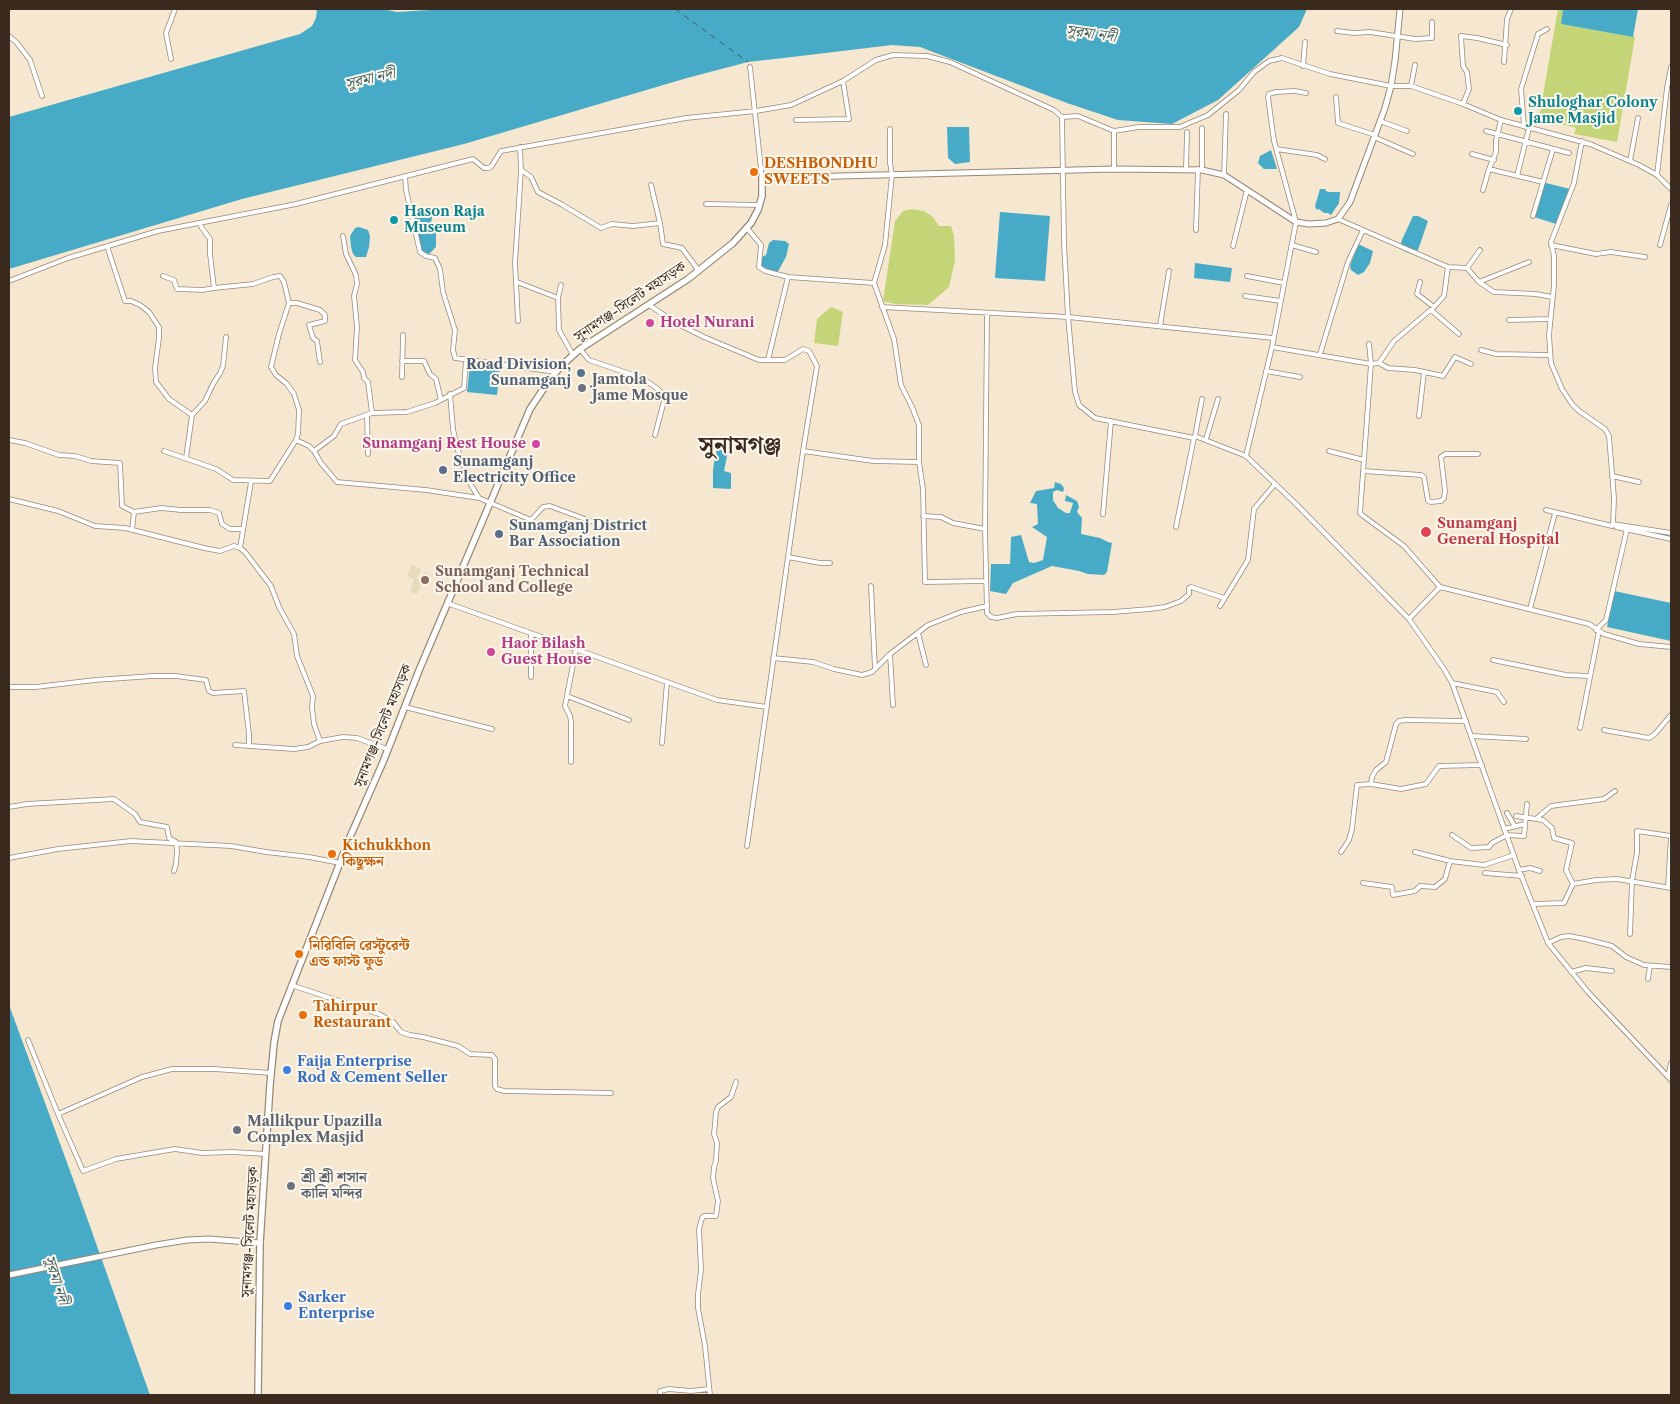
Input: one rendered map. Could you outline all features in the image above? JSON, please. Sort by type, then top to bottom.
[{"type":"main road","points":[[762,178],[1114,170],[1200,170],[1224,175],[1296,222],[1309,224],[1326,223],[1338,219],[1350,202],[1380,121],[1391,86],[1400,9]]},
{"type":"main road","name":"সুনামগঞ্জ-সিলেট মহাসড়ক","points":[[258,1395],[260,1243],[271,1073],[278,1021],[404,706],[530,409],[548,382],[580,349],[649,305],[726,250],[747,228],[759,206],[762,196],[762,178]]},
{"type":"main road","points":[[9,1275],[187,1240],[209,1239],[260,1243]]},
{"type":"street","points":[[171,59],[166,33],[175,9]]},
{"type":"street","points":[[1504,62],[1508,19],[1511,9]]},
{"type":"street","points":[[1337,31],[1370,32],[1416,39],[1432,38],[1432,22]]},
{"type":"street","points":[[1524,126],[1522,89],[1524,80],[1538,34],[1547,29]]},
{"type":"street","points":[[9,36],[30,60],[42,96]]},
{"type":"street","points":[[1462,104],[1469,89],[1467,72],[1464,66],[1461,36],[1506,44]]},
{"type":"street","points":[[1303,66],[1305,42]]},
{"type":"street","points":[[9,281],[68,258],[158,231],[296,204],[474,159],[484,168],[488,168],[491,167],[501,151],[686,118],[756,111],[791,105],[843,81],[876,60],[892,56],[928,56],[950,62],[1054,110],[1062,118],[1068,317],[1075,392],[1079,405],[1095,418],[1206,439],[1246,456],[1296,504],[1409,620],[1452,683],[1519,870],[1548,943],[1588,992],[1670,1078]]},
{"type":"street","points":[[1062,118],[1078,116],[1114,131],[1139,127],[1180,127],[1208,115],[1239,90],[1254,72],[1269,61],[1282,58],[1330,74],[1391,86],[1411,86],[1501,120],[1609,151],[1657,175],[1671,189]]},
{"type":"street","points":[[1411,86],[1415,65]]},
{"type":"street","points":[[750,67],[762,178]]},
{"type":"street","points":[[1657,175],[1671,67]]},
{"type":"street","points":[[796,120],[849,119],[843,81]]},
{"type":"street","points":[[1246,456],[1272,347],[1296,222],[1276,149],[1269,114],[1268,96],[1269,94],[1286,91],[1306,93]]},
{"type":"street","points":[[1336,98],[1338,123],[1374,136],[1413,154]]},
{"type":"street","points":[[1224,175],[1226,114]]},
{"type":"street","points":[[1630,161],[1638,118]]},
{"type":"street","points":[[1483,190],[1489,169],[1494,160],[1501,120]]},
{"type":"street","points":[[1380,121],[1407,131]]},
{"type":"street","points":[[1196,230],[1202,128]]},
{"type":"street","points":[[1517,176],[1529,128]]},
{"type":"street","points":[[890,129],[892,175],[885,245],[874,284],[894,340],[901,385],[919,425],[919,462],[923,489],[925,582],[986,581]]},
{"type":"street","points":[[1114,131],[1114,170]]},
{"type":"street","points":[[1486,131],[1569,153]]},
{"type":"street","points":[[1186,169],[1187,132]]},
{"type":"street","points":[[1582,142],[1574,183],[1551,245],[1554,256],[1550,355],[1554,371],[1572,404],[1607,432],[1609,436],[1614,498],[1612,525]]},
{"type":"street","points":[[518,321],[515,263],[522,170],[520,147]]},
{"type":"street","points":[[1276,149],[1325,159]]},
{"type":"street","points":[[1533,216],[1552,149]]},
{"type":"street","points":[[1472,154],[1494,160]]},
{"type":"street","points":[[1489,169],[1543,182]]},
{"type":"street","points":[[522,170],[531,177],[538,192],[601,228],[612,224],[633,226],[660,222]]},
{"type":"street","points":[[405,176],[406,190],[420,252],[435,258],[440,269],[443,292],[455,330],[453,350],[455,358],[556,372]]},
{"type":"street","points":[[651,185],[663,244],[682,248],[699,271]]},
{"type":"street","points":[[1234,246],[1248,190]]},
{"type":"street","points":[[706,204],[759,206]]},
{"type":"street","points":[[1660,245],[1671,205]]},
{"type":"street","points":[[1338,219],[1448,267],[1467,268],[1479,282],[1494,292],[1536,294],[1552,297]]},
{"type":"street","points":[[200,224],[210,238],[214,288]]},
{"type":"street","points":[[747,228],[761,245],[760,269],[770,274],[874,284]]},
{"type":"street","points":[[1320,354],[1348,262],[1363,230]]},
{"type":"street","points":[[343,236],[346,254],[356,275],[357,284],[354,296],[357,327],[356,360],[363,372],[364,378],[368,382],[368,454]]},
{"type":"street","points":[[1551,245],[1596,254],[1611,252],[1645,257]]},
{"type":"street","points":[[107,246],[126,301],[140,305],[159,327],[155,368],[156,382],[169,399],[192,415]]},
{"type":"street","points":[[1292,246],[1316,252]]},
{"type":"street","points":[[1467,268],[1480,250]]},
{"type":"street","points":[[1479,282],[1529,262]]},
{"type":"street","points":[[1379,363],[1394,341],[1432,309],[1444,296],[1448,267]]},
{"type":"street","points":[[1160,326],[1169,271]]},
{"type":"street","points":[[163,276],[174,280],[177,289],[203,290],[253,284],[280,276],[284,282],[289,304],[271,367],[294,394],[299,410],[296,440],[271,480],[252,482],[233,480],[216,469],[164,451]]},
{"type":"street","points":[[1247,276],[1284,282]]},
{"type":"street","points":[[768,360],[788,277]]},
{"type":"street","points":[[517,282],[558,298]]},
{"type":"street","points":[[1420,282],[1417,294],[1458,334]]},
{"type":"street","points":[[561,285],[558,298],[559,330],[573,355]]},
{"type":"street","points":[[1245,296],[1281,301]]},
{"type":"street","points":[[289,304],[298,303],[320,310],[325,315],[325,321],[309,325],[317,341],[320,362]]},
{"type":"street","points":[[649,305],[704,337],[758,360],[785,360],[803,349],[809,351],[817,366],[803,451],[747,846]]},
{"type":"street","points":[[882,307],[1068,317],[1273,338]]},
{"type":"street","points":[[987,313],[985,529],[987,613],[991,617],[997,618],[1017,614],[1113,612],[1160,608],[1186,598],[1191,587],[1224,598]]},
{"type":"street","points":[[1509,320],[1550,319]]},
{"type":"street","points":[[402,377],[403,335]]},
{"type":"street","points":[[186,458],[192,415],[205,401],[220,373],[223,366],[226,337]]},
{"type":"street","points":[[1369,344],[1371,364],[1360,512],[1362,515],[1404,546],[1440,587],[1589,624],[1598,631],[1639,644],[1671,647]]},
{"type":"street","points":[[1272,347],[1371,364],[1379,363],[1388,368],[1443,376],[1455,357],[1471,364]]},
{"type":"street","points":[[580,349],[589,360],[642,378],[658,389],[664,397],[664,401],[655,435]]},
{"type":"street","points":[[1481,350],[1496,354],[1550,355]]},
{"type":"street","points":[[402,361],[424,360],[430,374],[436,379],[441,400]]},
{"type":"street","points":[[314,451],[334,436],[342,424],[369,414],[407,412],[441,400],[464,388],[466,360]]},
{"type":"street","points":[[1266,371],[1300,377]]},
{"type":"street","points":[[1419,416],[1424,372]]},
{"type":"street","points":[[450,394],[453,429],[457,448],[471,485],[479,498]]},
{"type":"street","points":[[1176,527],[1202,399]]},
{"type":"street","points":[[1206,439],[1218,399]]},
{"type":"street","points":[[1103,514],[1107,456],[1112,421]]},
{"type":"street","points":[[9,440],[25,442],[59,455],[75,456],[91,461],[120,463],[122,506],[134,512],[161,508],[210,510],[218,513],[222,524],[230,529],[243,529]]},
{"type":"street","points":[[296,440],[310,446],[337,482],[426,490],[479,498],[531,520],[543,507],[550,506],[601,525]]},
{"type":"street","points":[[803,451],[873,461],[919,462]]},
{"type":"street","points":[[1329,451],[1364,460]]},
{"type":"street","points":[[1363,471],[1421,475],[1424,477],[1428,501],[1442,501],[1445,491],[1441,457],[1445,454],[1478,454]]},
{"type":"street","points":[[1612,476],[1639,482]]},
{"type":"street","points":[[240,548],[252,482]]},
{"type":"street","points":[[1220,606],[1248,560],[1254,508],[1275,484]]},
{"type":"street","points":[[9,499],[58,511],[95,526],[132,530],[220,551],[234,546],[246,552],[271,586],[279,607],[292,629],[297,656],[314,696],[312,707],[314,724],[320,741]]},
{"type":"street","points":[[1546,510],[1671,539]]},
{"type":"street","points":[[132,530],[134,512]]},
{"type":"street","points":[[1530,609],[1555,513]]},
{"type":"street","points":[[923,516],[941,517],[952,523],[985,529]]},
{"type":"street","points":[[1612,525],[1671,533]]},
{"type":"street","points":[[1580,728],[1586,704],[1589,676],[1598,631],[1606,620],[1628,529]]},
{"type":"street","points":[[788,557],[820,563],[830,562]]},
{"type":"street","points":[[871,586],[875,669]]},
{"type":"street","points":[[1409,620],[1440,587]]},
{"type":"street","points":[[447,604],[716,700],[768,707]]},
{"type":"street","points":[[773,658],[813,662],[862,675],[872,672],[890,654],[928,625],[961,612],[987,606]]},
{"type":"street","points":[[531,633],[531,677]]},
{"type":"street","points":[[918,634],[926,666]]},
{"type":"street","points":[[571,762],[571,722],[565,706],[576,650]]},
{"type":"street","points":[[890,654],[893,705]]},
{"type":"street","points":[[1493,660],[1566,674],[1589,676]]},
{"type":"street","points":[[9,687],[153,676],[176,676],[206,680],[209,691],[213,693],[244,691],[249,746]]},
{"type":"street","points":[[662,743],[667,682]]},
{"type":"street","points":[[1452,683],[1497,692],[1504,702]]},
{"type":"street","points":[[567,696],[629,720]]},
{"type":"street","points":[[404,706],[492,729]]},
{"type":"street","points":[[1604,730],[1649,738],[1655,734],[1671,715]]},
{"type":"street","points":[[1371,784],[1376,770],[1386,762],[1396,724],[1399,721],[1466,721]]},
{"type":"street","points":[[1472,736],[1526,739]]},
{"type":"street","points":[[235,745],[308,747],[320,741],[343,737],[357,738],[388,749]]},
{"type":"street","points":[[1341,852],[1349,840],[1352,829],[1357,785],[1371,784],[1401,790],[1426,784],[1440,766],[1482,765]]},
{"type":"street","points":[[1537,818],[1551,806],[1604,799],[1615,791]]},
{"type":"street","points":[[9,807],[114,798],[135,814],[140,822],[167,827],[170,838],[176,842],[177,851],[174,871]]},
{"type":"street","points":[[1452,835],[1471,848],[1489,847],[1492,843],[1507,835],[1524,836],[1527,804]]},
{"type":"street","points":[[1507,813],[1514,826]]},
{"type":"street","points":[[1516,816],[1544,820],[1552,828],[1554,838],[1572,842],[1566,870],[1573,884]]},
{"type":"street","points":[[1504,828],[1525,824]]},
{"type":"street","points":[[1573,884],[1616,879],[1632,881],[1669,887],[1671,836],[1637,831],[1637,852],[1632,881],[1630,934]]},
{"type":"street","points":[[9,858],[58,849],[131,841],[230,846],[309,856],[340,863]]},
{"type":"street","points":[[1415,852],[1450,861],[1484,865],[1514,855]]},
{"type":"street","points":[[1363,883],[1392,887],[1393,895],[1415,891],[1420,886],[1434,887],[1445,879],[1450,861]]},
{"type":"street","points":[[1519,870],[1530,868],[1540,871]]},
{"type":"street","points":[[1484,872],[1522,876]]},
{"type":"street","points":[[1532,904],[1564,903],[1573,884]]},
{"type":"street","points":[[1548,943],[1561,937],[1569,936],[1602,942],[1612,946],[1626,957],[1644,965],[1671,968]]},
{"type":"street","points":[[1648,980],[1650,966]]},
{"type":"street","points":[[1571,972],[1586,968],[1612,971]]},
{"type":"street","points":[[291,985],[379,1014],[393,1022],[401,1032],[458,1046],[470,1054],[492,1055],[495,1059],[495,1086],[497,1089],[504,1091],[612,1093]]},
{"type":"street","points":[[28,1040],[83,1171],[116,1160],[175,1149],[202,1153],[266,1154]]},
{"type":"street","points":[[1670,1078],[1671,1063]]},
{"type":"street","points":[[58,1114],[142,1077],[172,1069],[214,1069],[271,1073]]},
{"type":"street","points":[[710,1395],[705,1346],[698,1308],[701,1270],[699,1229],[704,1216],[716,1216],[718,1202],[713,1178],[716,1161],[714,1134],[716,1112],[718,1107],[731,1097],[736,1082]]},
{"type":"street","points":[[660,1395],[660,1391],[669,1389],[691,1392],[710,1390]]},
{"type":"shaded area","name":"Sunamganj Technical School and College","points":[[412,565],[421,569],[417,579],[421,580],[424,572],[430,575],[427,584],[422,582],[417,594],[410,591],[414,579],[407,576]]},
{"type":"green space","points":[[1558,9],[1563,9],[1561,24],[1635,37],[1617,142],[1574,134],[1576,128],[1539,118]]},
{"type":"green space","points":[[912,209],[924,211],[933,217],[939,226],[951,226],[954,236],[955,261],[949,287],[928,305],[895,304],[883,301],[895,221],[903,211]]},
{"type":"green space","points":[[831,307],[843,312],[838,346],[814,343],[817,319]]},
{"type":"water","name":"সুরমা নদী","points":[[317,9],[382,9],[397,12],[446,9],[1307,9],[1299,27],[1218,100],[1172,124],[1118,120],[1067,103],[920,47],[892,45],[748,62],[687,78],[464,144],[242,199],[9,269],[9,117],[300,34],[312,26],[316,18]]},
{"type":"water","points":[[1563,9],[1638,9],[1633,37],[1561,24]]},
{"type":"water","points":[[947,127],[969,127],[970,162],[955,164],[948,158]]},
{"type":"water","points":[[1271,150],[1277,169],[1264,169],[1258,163],[1260,156]]},
{"type":"water","points":[[1546,183],[1570,189],[1556,224],[1534,217],[1543,184]]},
{"type":"water","points":[[1320,189],[1325,189],[1329,192],[1340,192],[1339,203],[1331,215],[1319,209],[1317,210],[1315,206]]},
{"type":"water","points":[[420,211],[433,215],[431,222],[436,230],[436,247],[429,254],[420,251],[414,218],[420,215]]},
{"type":"water","points":[[1000,212],[1050,216],[1045,281],[995,278]]},
{"type":"water","points":[[1413,216],[1418,216],[1428,221],[1418,250],[1412,254],[1404,251],[1401,242]]},
{"type":"water","points":[[359,227],[368,230],[370,236],[366,257],[356,257],[351,247],[350,236],[355,228]]},
{"type":"water","points":[[773,240],[785,241],[789,244],[786,257],[777,273],[772,273],[762,268],[761,264],[762,257],[766,255],[769,243]]},
{"type":"water","points":[[1358,244],[1373,251],[1370,263],[1364,272],[1358,275],[1351,270],[1350,266]]},
{"type":"water","points":[[1195,263],[1232,268],[1230,282],[1194,278]]},
{"type":"water","points":[[470,364],[500,367],[497,395],[467,392]]},
{"type":"water","points":[[719,445],[729,446],[724,471],[731,473],[731,489],[713,488],[713,470]]},
{"type":"water","points":[[1055,482],[1061,484],[1064,488],[1063,492],[1057,490],[1053,492],[1053,500],[1058,508],[1066,513],[1070,513],[1073,503],[1065,501],[1066,495],[1077,501],[1079,507],[1077,512],[1082,518],[1081,534],[1112,543],[1107,572],[1104,575],[1088,574],[1052,566],[1013,583],[1006,594],[990,591],[991,564],[1010,564],[1011,537],[1021,535],[1029,562],[1034,563],[1043,560],[1047,537],[1032,527],[1038,524],[1037,504],[1030,503],[1036,491],[1054,488]]},
{"type":"water","points":[[1614,591],[1671,603],[1671,641],[1607,627]]},
{"type":"water","name":"সুরমা নদী","points":[[9,1005],[76,1187],[150,1395],[10,1395]]},
{"type":"ferry route","points":[[675,9],[748,62]]},
{"type":"place","name":"Shuloghar Colony Jame Masjid","points":[[1518,111]]},
{"type":"place","name":"DESHBONDHU SWEETS","points":[[754,172]]},
{"type":"place","name":"Hason Raja Museum","points":[[394,220]]},
{"type":"place","name":"Hotel Nurani","points":[[650,323]]},
{"type":"place","name":"Road Division, Sunamganj","points":[[581,373]]},
{"type":"place","name":"Jamtola Jame Mosque","points":[[582,388]]},
{"type":"place","name":"Sunamganj Rest House","points":[[536,444]]},
{"type":"place","name":"Sunamganj Electricity Office","points":[[443,470]]},
{"type":"place","name":"Sunamganj General Hospital","points":[[1426,532]]},
{"type":"place","name":"Sunamganj District Bar Association","points":[[499,534]]},
{"type":"place","name":"Sunamganj Technical School and College","points":[[425,580]]},
{"type":"place","name":"Haor Bilash Guest House","points":[[491,652]]},
{"type":"place","name":"Kichukkhon কিছুক্ষন","points":[[332,854]]},
{"type":"place","name":"নিরিবিলি রেস্টুরেন্ট এন্ড ফাস্ট ফুড","points":[[299,954]]},
{"type":"place","name":"Tahirpur Restaurant","points":[[303,1015]]},
{"type":"place","name":"Faija Enterprise Rod & Cement Seller","points":[[287,1070]]},
{"type":"place","name":"Mallikpur Upazilla Complex Masjid","points":[[237,1130]]},
{"type":"place","name":"শ্রী শ্রী শসান কালি মন্দির","points":[[291,1186]]},
{"type":"place","name":"Sarker Enterprise","points":[[288,1306]]},
{"type":"district","name":"সুনামগঞ্জ","points":[[740,446]]}]
